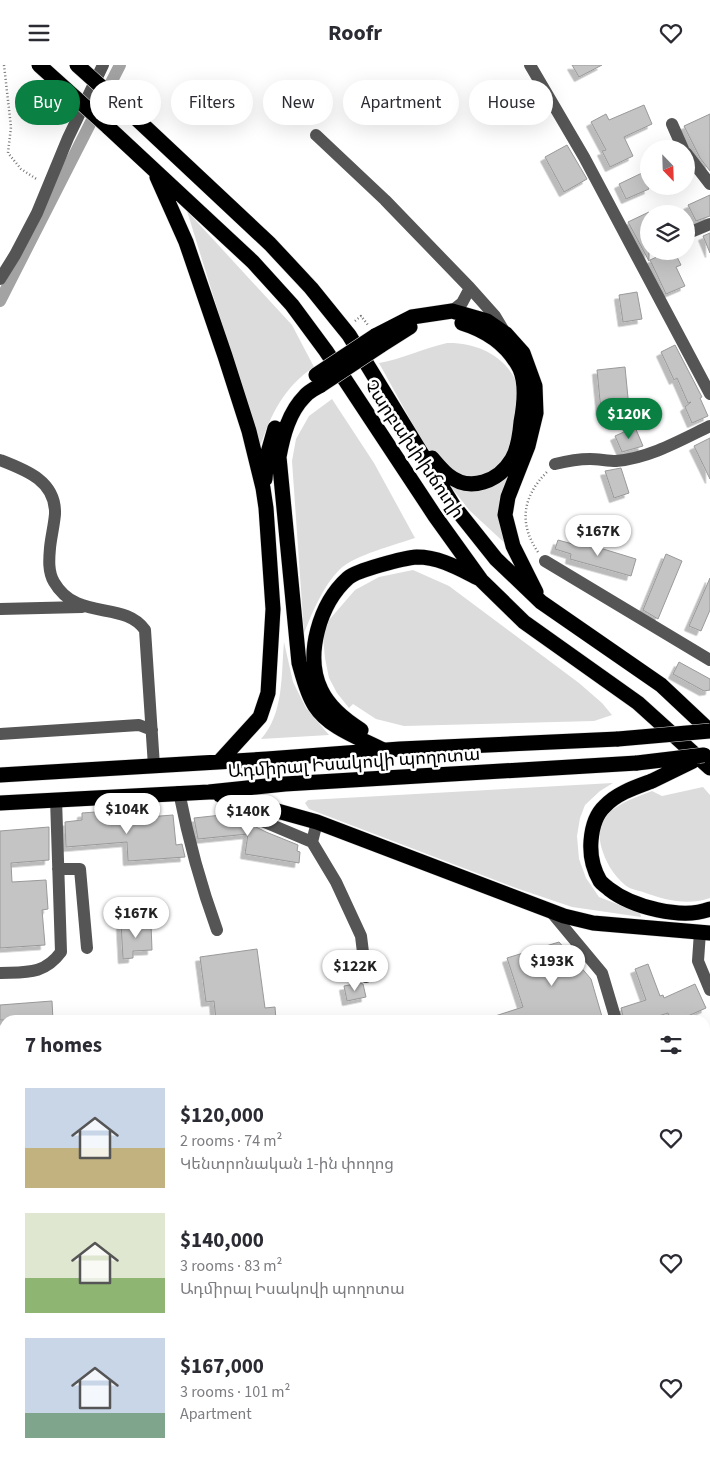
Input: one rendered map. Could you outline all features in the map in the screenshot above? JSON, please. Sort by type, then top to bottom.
[{"type":"highway","name":"Չարբախի խճուղի","points":[[39,65],[253,262],[292,305],[326,351],[435,516],[480,580],[524,622],[638,703],[708,759]]},
{"type":"highway","name":"Չարբախի խճուղի","points":[[77,65],[270,244],[311,289],[349,335],[453,505],[496,559],[541,602],[661,685],[710,731]]},
{"type":"highway","points":[[154,170],[186,242],[205,296],[250,431],[264,488],[272,609],[268,693],[260,717],[219,762]]},
{"type":"highway","points":[[383,750],[327,719],[315,706],[304,682],[299,663],[279,457],[284,433],[293,412],[318,380],[375,337],[412,317],[452,311],[487,321],[506,334],[523,353],[527,361],[535,386],[536,413],[528,446],[508,497],[505,515],[513,546],[541,602]]},
{"type":"highway","points":[[375,337],[434,321],[457,322],[475,327],[492,335],[504,347],[521,371],[525,400],[513,457],[504,470],[491,480],[480,484],[458,481],[448,475],[410,436]]},
{"type":"highway","points":[[264,488],[267,456],[282,411],[302,386],[318,380]]},
{"type":"highway","points":[[400,749],[350,724],[336,711],[321,691],[316,678],[315,648],[317,631],[322,615],[332,597],[349,577],[379,565],[417,557],[447,562],[480,580]]},
{"type":"highway","name":"Ադմիրալ Իսակովի պողոտա","points":[[0,775],[400,749],[618,739],[710,731]]},
{"type":"highway","points":[[708,759],[618,796],[604,806],[596,817],[592,830],[590,853],[600,882],[618,896],[646,908],[675,912],[702,912],[710,909]]},
{"type":"highway","name":"Ադմիրալ Իսակովի պողոտա","points":[[0,803],[178,792],[209,792],[285,784],[708,759]]},
{"type":"highway","points":[[209,792],[317,822],[552,913],[593,923],[705,933]]},
{"type":"street","points":[[0,279],[37,213],[68,138],[104,65]]},
{"type":"street","points":[[530,65],[640,248]]},
{"type":"street","points":[[672,124],[679,140]]},
{"type":"street","points":[[316,135],[385,200],[470,288],[495,316],[506,334]]},
{"type":"street","points":[[695,165],[710,184]]},
{"type":"street","points":[[695,231],[710,224]]},
{"type":"street","points":[[646,260],[710,394]]},
{"type":"street","points":[[452,311],[462,303],[470,288]]},
{"type":"street","points":[[555,464],[571,460],[589,459],[616,461],[643,455],[710,426]]},
{"type":"street","points":[[0,460],[19,467],[40,479],[51,493],[55,514],[49,557],[52,580],[67,597],[85,607]]},
{"type":"street","points":[[545,561],[710,660]]},
{"type":"street","points":[[0,609],[85,607],[133,618],[141,624],[145,630],[154,766]]},
{"type":"street","points":[[0,734],[139,725],[152,730]]},
{"type":"street","points":[[178,792],[206,899],[217,930]]},
{"type":"street","points":[[0,973],[33,972],[52,964],[61,952],[56,799]]},
{"type":"street","points":[[244,801],[254,818],[312,842],[336,882],[362,935],[366,977]]},
{"type":"street","points":[[312,842],[317,822]]},
{"type":"street","points":[[58,869],[80,869],[87,948]]},
{"type":"street","points":[[552,913],[602,973],[615,1015]]},
{"type":"street","points":[[705,933],[698,961],[710,990]]},
{"type":"path","points":[[4,65],[11,127],[8,153],[21,169],[47,187]]},
{"type":"path","points":[[355,321],[361,316],[375,337]]},
{"type":"path","points":[[545,561],[536,550],[530,538],[524,513],[530,496],[540,479],[555,464]]},
{"type":"shaded area","points":[[187,211],[292,325],[314,367],[294,383],[280,402],[269,423],[260,447]]},
{"type":"shaded area","points":[[447,343],[472,346],[494,356],[511,372],[517,383],[520,396],[510,453],[504,462],[493,471],[471,479],[449,470],[428,452],[379,363]]},
{"type":"shaded area","points":[[332,399],[374,463],[415,538],[355,559],[340,569],[324,591],[304,633],[292,461],[296,439],[309,416]]},
{"type":"shaded area","points":[[516,463],[509,547],[469,510],[438,470],[472,490],[488,488]]},
{"type":"shaded area","points":[[413,570],[449,586],[579,683],[602,703],[612,715],[594,721],[404,726],[376,719],[353,704],[349,708],[337,693],[329,678],[323,637],[329,620],[355,590],[379,577]]},
{"type":"shaded area","points":[[284,642],[293,682],[306,708],[329,735],[261,739],[274,718],[278,706]]},
{"type":"shaded area","points":[[613,783],[600,791],[585,805],[580,818],[577,836],[579,859],[586,878],[599,897],[640,913],[641,917],[572,907],[516,888],[309,809],[305,803],[308,800]]},
{"type":"shaded area","points":[[703,787],[710,795],[710,898],[693,902],[676,901],[627,886],[613,872],[603,852],[600,833],[605,817],[623,803],[652,791],[662,796]]},
{"type":"building","points":[[572,65],[602,65],[579,77]]},
{"type":"building","points":[[644,105],[652,124],[624,137],[633,156],[610,167],[602,151],[606,150],[591,122],[606,114],[609,120]]},
{"type":"building","points":[[710,114],[710,171],[695,148],[695,140],[691,140],[684,126]]},
{"type":"building","points":[[567,145],[587,179],[564,192],[545,157]]},
{"type":"building","points":[[640,174],[640,193],[626,199],[619,184]]},
{"type":"building","points":[[710,195],[710,216],[696,221],[695,205],[688,205]]},
{"type":"building","points":[[640,216],[640,244],[628,222]]},
{"type":"building","points":[[710,233],[710,253],[703,236]]},
{"type":"building","points":[[650,260],[678,260],[681,265],[676,267],[685,286],[666,294]]},
{"type":"building","points":[[637,292],[642,319],[623,322],[619,295]]},
{"type":"building","points":[[675,345],[702,397],[700,398],[708,416],[692,423],[685,407],[691,402],[688,403],[677,378],[674,380],[661,352]]},
{"type":"building","points":[[625,367],[629,408],[601,411],[597,370]]},
{"type":"building","points":[[635,427],[643,446],[622,452],[615,436]]},
{"type":"building","points":[[710,438],[710,479],[694,446]]},
{"type":"building","points":[[621,468],[629,493],[614,498],[605,471]]},
{"type":"building","points":[[558,540],[576,545],[577,541],[636,559],[631,576],[570,559],[571,554],[555,549]]},
{"type":"building","points":[[666,554],[682,561],[658,619],[643,610]]},
{"type":"building","points":[[710,578],[710,610],[701,631],[689,626]]},
{"type":"building","points":[[679,662],[710,679],[710,690],[704,691],[673,674]]},
{"type":"building","points":[[110,811],[110,820],[173,815],[176,845],[182,844],[185,857],[128,861],[127,842],[66,847],[65,822],[82,820],[82,813]]},
{"type":"building","points":[[240,813],[240,820],[298,845],[297,851],[300,852],[299,863],[245,854],[248,834],[198,839],[194,818]]},
{"type":"building","points":[[49,827],[49,860],[11,863],[12,882],[46,880],[48,909],[42,910],[45,945],[0,948],[0,831]]},
{"type":"building","points":[[132,922],[132,925],[151,924],[152,950],[133,951],[133,958],[123,959],[121,923]]},
{"type":"building","points":[[559,942],[591,979],[602,1015],[498,1015],[523,1007],[507,958]]},
{"type":"building","points":[[257,949],[265,1008],[275,1007],[276,1015],[215,1015],[214,1001],[206,1002],[200,957]]},
{"type":"building","points":[[648,964],[660,996],[663,995],[664,998],[695,984],[706,1008],[690,1015],[669,1015],[668,1013],[662,1015],[623,1015],[621,1008],[646,1000],[635,969]]},
{"type":"building","points":[[363,984],[366,997],[347,1001],[344,986]]},
{"type":"building","points":[[52,1001],[53,1015],[0,1015],[0,1005]]},
{"type":"waterway","points":[[0,301],[120,65]]}]
